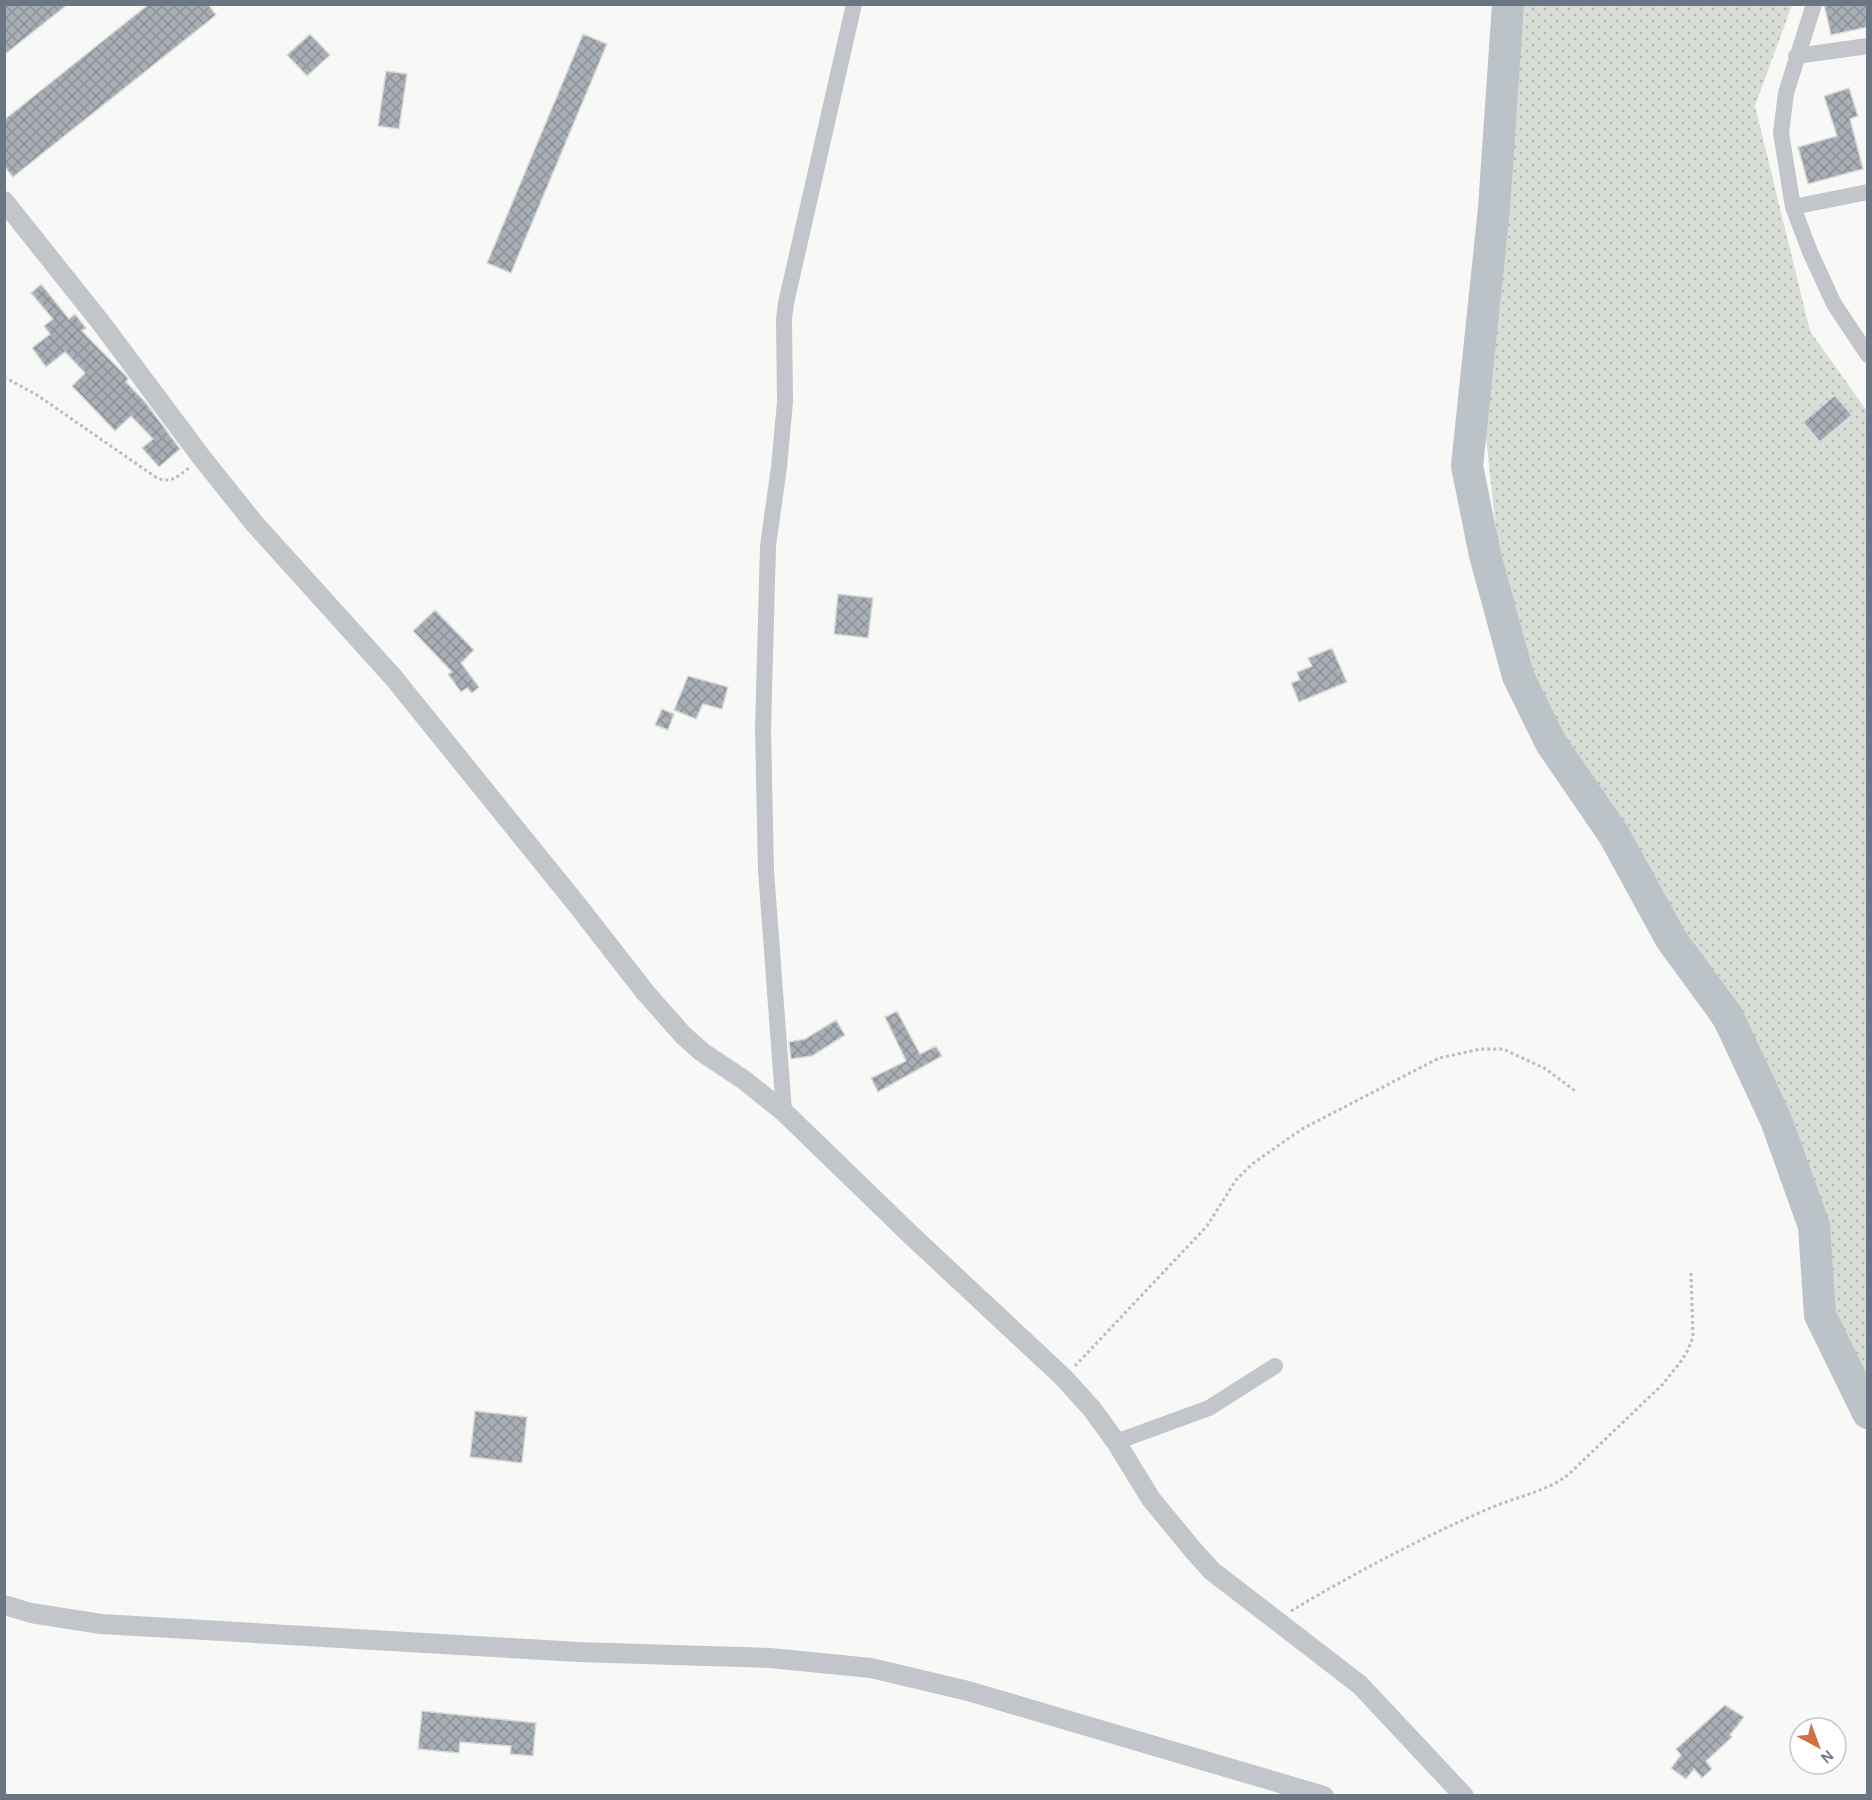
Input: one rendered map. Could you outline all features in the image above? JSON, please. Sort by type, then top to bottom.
[{"type":"street","points":[[784,1112],[766,871],[763,729],[768,546],[785,402],[784,319],[786,303],[854,4]]},
{"type":"street","points":[[1814,4],[1786,93],[1781,133],[1793,207],[1810,252],[1834,304],[1861,335],[1868,356]]},
{"type":"street","points":[[1796,56],[1868,46]]},
{"type":"street","points":[[1793,207],[1868,192]]},
{"type":"street","points":[[4,201],[102,324],[202,458],[254,523],[393,677],[645,992],[683,1035],[702,1052],[744,1080],[784,1112],[1064,1378],[1092,1409],[1116,1442],[1151,1499],[1212,1571],[1359,1685],[1464,1796]]},
{"type":"street","points":[[1116,1442],[1209,1408],[1275,1366]]},
{"type":"street","points":[[4,1605],[31,1613],[101,1624],[578,1652],[770,1658],[871,1668],[968,1691],[1324,1796]]},
{"type":"path","points":[[4,377],[37,395],[163,481],[175,479],[202,458]]},
{"type":"path","points":[[1064,1378],[1207,1226],[1236,1180],[1252,1164],[1302,1128],[1439,1059],[1481,1048],[1503,1049],[1546,1069],[1575,1091]]},
{"type":"path","points":[[1276,1619],[1325,1590],[1401,1551],[1505,1502],[1545,1489],[1569,1474],[1663,1384],[1688,1350],[1693,1337],[1691,1274]]},
{"type":"shaded area","points":[[1517,5],[1792,5],[1755,106],[1810,331],[1867,411],[1867,1385],[1833,1327],[1750,1087],[1513,691],[1484,418],[1504,139]]},
{"type":"building","points":[[4,4],[68,4],[4,55]]},
{"type":"building","points":[[149,4],[208,4],[216,15],[13,177],[4,166],[4,120]]},
{"type":"building","points":[[1824,4],[1868,4],[1868,27],[1831,35]]},
{"type":"building","points":[[310,34],[330,55],[307,76],[287,55]]},
{"type":"building","points":[[583,34],[607,44],[511,273],[487,263]]},
{"type":"building","points":[[386,71],[407,74],[399,129],[378,126]]},
{"type":"building","points":[[1849,88],[1858,116],[1850,119],[1863,169],[1808,184],[1798,147],[1837,136],[1824,96]]},
{"type":"building","points":[[41,284],[69,319],[75,314],[86,328],[82,331],[126,376],[128,379],[126,382],[146,403],[180,449],[159,467],[142,448],[153,439],[131,416],[115,431],[72,386],[85,373],[65,352],[46,367],[32,348],[50,334],[44,326],[53,319],[31,293]]},
{"type":"building","points":[[1835,395],[1852,415],[1820,442],[1803,422]]},
{"type":"building","points":[[838,594],[873,598],[868,638],[834,634]]},
{"type":"building","points":[[435,610],[474,650],[461,663],[479,687],[472,693],[467,688],[461,692],[448,674],[452,672],[413,631]]},
{"type":"building","points":[[1332,648],[1347,682],[1299,702],[1291,683],[1300,680],[1297,672],[1312,666],[1308,658]]},
{"type":"building","points":[[688,676],[728,687],[722,709],[703,704],[696,719],[674,710]]},
{"type":"building","points":[[662,709],[674,714],[668,730],[655,725]]},
{"type":"building","points":[[897,1011],[920,1054],[936,1046],[942,1056],[878,1092],[871,1078],[906,1061],[885,1017]]},
{"type":"building","points":[[836,1020],[845,1035],[812,1056],[791,1059],[789,1042],[805,1039]]},
{"type":"building","points":[[475,1411],[527,1417],[522,1463],[470,1457]]},
{"type":"building","points":[[1725,1705],[1744,1717],[1730,1735],[1732,1737],[1706,1761],[1712,1769],[1702,1778],[1694,1769],[1686,1779],[1671,1768],[1681,1755],[1676,1749]]},
{"type":"building","points":[[422,1711],[536,1723],[533,1756],[510,1754],[511,1746],[460,1742],[459,1753],[418,1749]]},
{"type":"waterway","points":[[1508,4],[1494,208],[1467,466],[1485,555],[1518,676],[1551,743],[1614,835],[1671,939],[1728,1017],[1776,1120],[1814,1226],[1820,1315],[1868,1413]]}]
